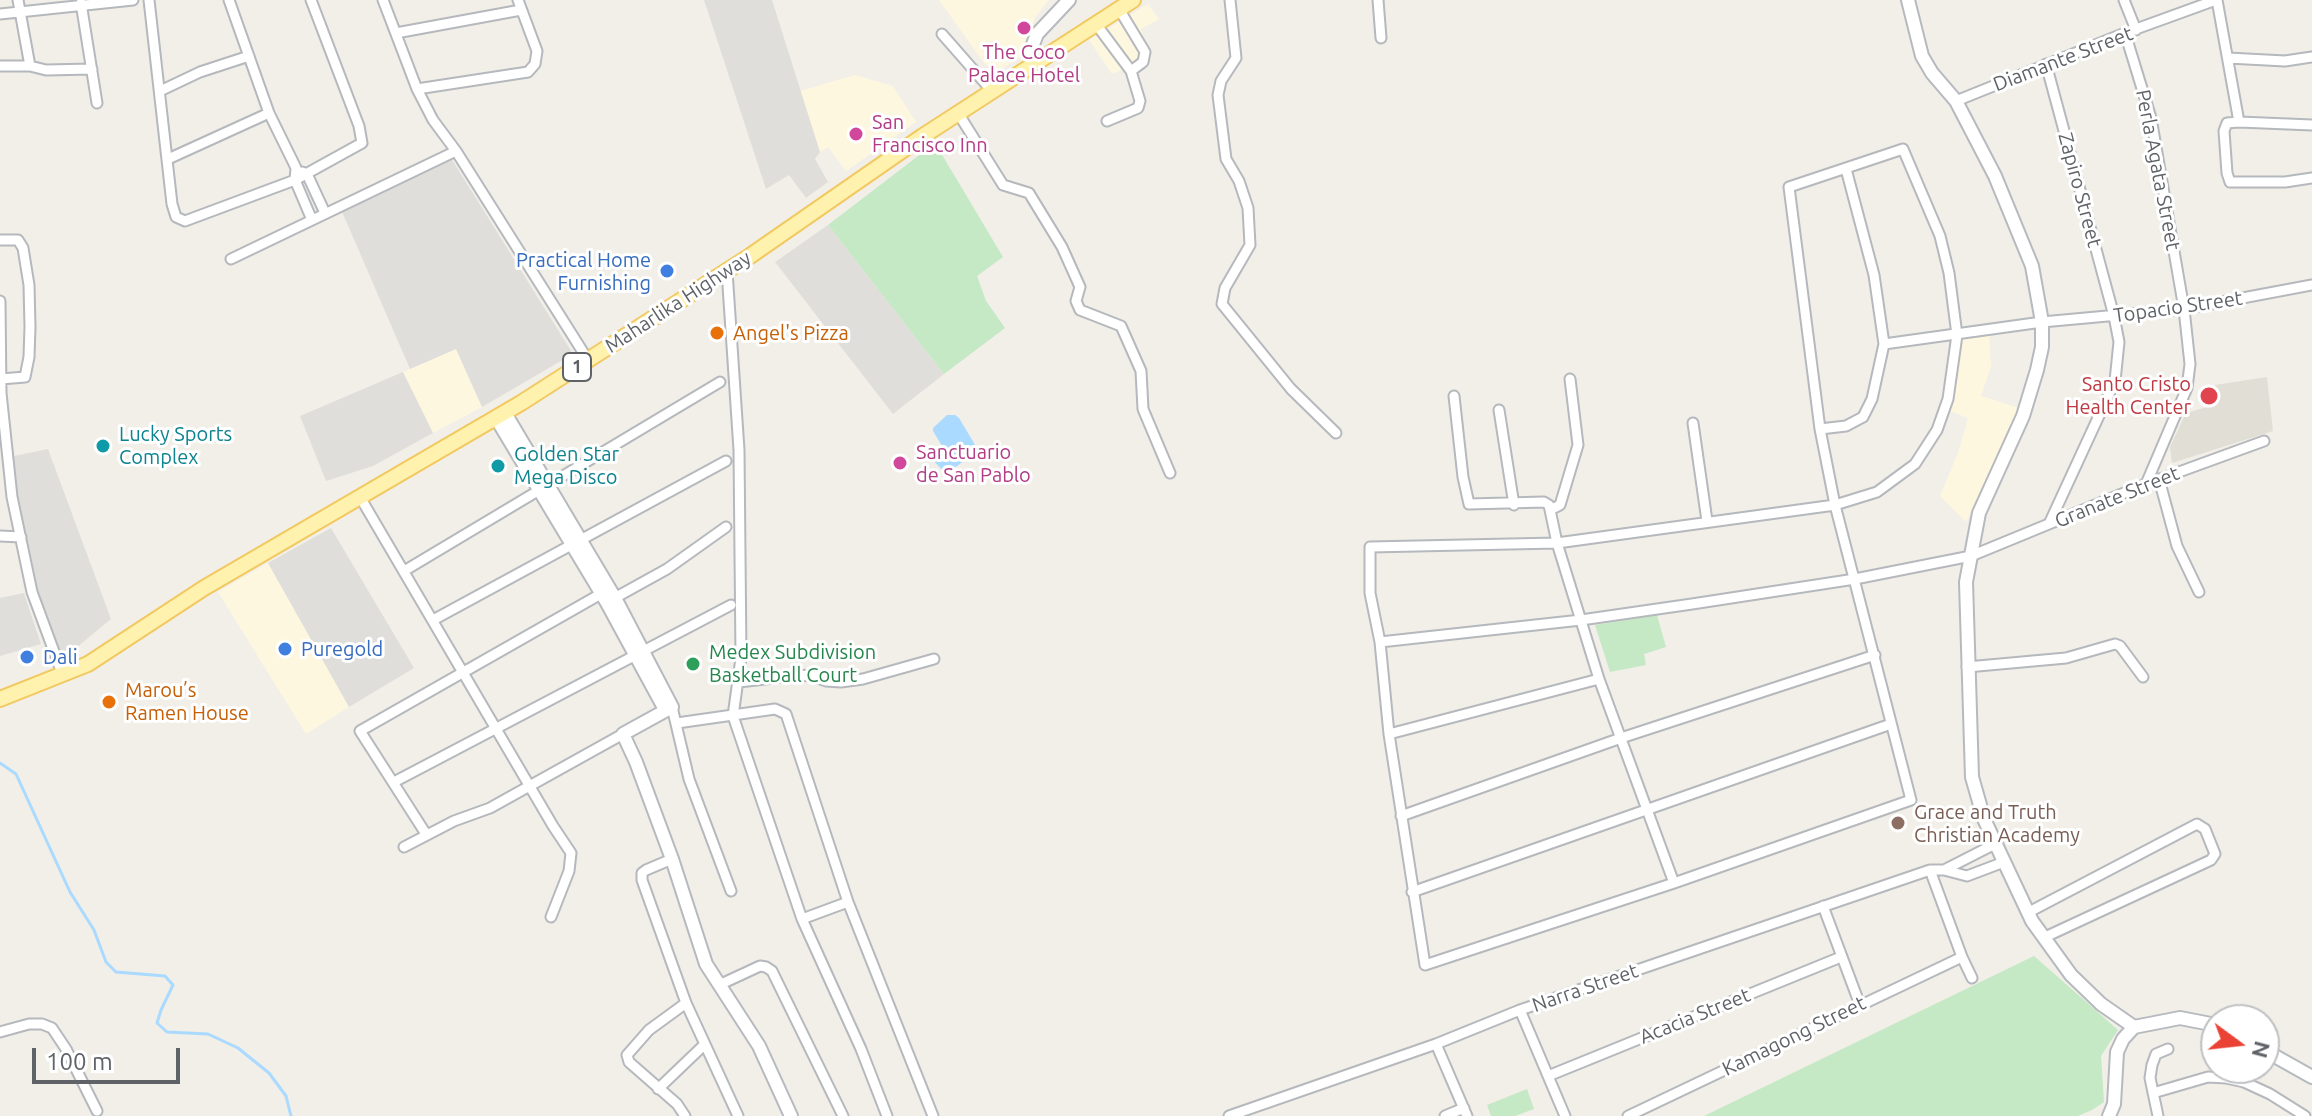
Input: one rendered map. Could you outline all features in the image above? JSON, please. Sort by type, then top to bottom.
[{"type":"main road","name":"Maharlika Highway","points":[[0,699],[88,664],[204,588],[500,415],[727,271],[958,113],[1133,0]]},
{"type":"street","points":[[18,0],[30,66]]},
{"type":"street","points":[[0,14],[81,3],[133,0]]},
{"type":"street","points":[[149,0],[172,204],[176,217],[185,221],[295,180],[362,143],[359,126],[311,0]]},
{"type":"street","points":[[229,0],[269,113],[296,168],[295,180],[312,220]]},
{"type":"street","points":[[383,0],[417,89],[433,120],[456,151],[588,360]]},
{"type":"street","points":[[1032,65],[1032,47],[1037,34],[1069,0]]},
{"type":"street","points":[[1230,0],[1236,58],[1221,81],[1218,95],[1226,159],[1239,181],[1248,208],[1250,245],[1225,288],[1222,304],[1291,389],[1336,433]]},
{"type":"street","points":[[1378,0],[1381,38]]},
{"type":"street","points":[[1908,0],[1922,56],[1956,101],[1995,176],[2032,266],[2042,322],[2042,347],[2037,370],[2023,416],[1979,513],[1966,582],[1972,777],[1995,844],[2043,938],[2071,975],[2101,1004],[2134,1027]]},
{"type":"street","points":[[2124,0],[2136,30]]},
{"type":"street","points":[[2216,0],[2239,122]]},
{"type":"street","name":"Diamante Street","points":[[1956,101],[2216,0]]},
{"type":"street","points":[[81,3],[97,103]]},
{"type":"street","points":[[396,33],[519,5],[537,51],[535,64],[528,72],[417,89]]},
{"type":"street","points":[[1119,9],[1145,52],[1143,62],[1131,71]]},
{"type":"street","points":[[1096,24],[1131,71],[1140,101],[1138,108],[1107,121]]},
{"type":"street","name":"Perla Agata Street","points":[[2125,33],[2151,118],[2184,309],[2190,364],[2187,388],[2146,484]]},
{"type":"street","points":[[942,34],[992,91]]},
{"type":"street","points":[[160,91],[200,72],[249,56]]},
{"type":"street","points":[[2228,58],[2285,61],[2312,57]]},
{"type":"street","name":"Zapiro Street","points":[[2046,64],[2119,342],[2115,381],[2049,524]]},
{"type":"street","points":[[0,66],[30,66],[46,70],[92,69]]},
{"type":"street","points":[[168,159],[269,113]]},
{"type":"street","points":[[958,113],[1003,185],[1011,190],[1022,189],[1029,193],[1062,247],[1080,287],[1076,301],[1080,310],[1121,326],[1141,371],[1143,409],[1170,473]]},
{"type":"street","points":[[2312,125],[2239,122],[2227,123],[2224,131],[2230,182],[2312,178]]},
{"type":"street","points":[[1846,169],[1789,187],[1820,429],[1835,505],[1911,800],[1674,883],[1425,965],[1389,734],[1380,642],[1370,593],[1370,547],[1557,543],[1835,505],[1877,492],[1915,464],[1937,430],[1948,399],[1957,335],[1949,273],[1940,236],[1903,149],[1846,169]]},
{"type":"street","points":[[231,259],[456,151]]},
{"type":"street","points":[[296,168],[307,174],[325,213]]},
{"type":"street","points":[[1820,429],[1846,426],[1863,417],[1872,399],[1884,344],[1874,275],[1846,169]]},
{"type":"street","points":[[0,240],[18,240],[23,248],[29,285],[30,327],[25,377],[1,374]]},
{"type":"street","points":[[727,271],[739,450],[739,682],[733,716],[802,919],[861,1049],[887,1116]]},
{"type":"street","name":"Topacio Street","points":[[1884,344],[2042,322],[2184,309],[2312,285]]},
{"type":"street","points":[[0,301],[4,473],[32,592],[63,676]]},
{"type":"street","points":[[1550,510],[1560,505],[1578,445],[1570,379]]},
{"type":"street","points":[[404,571],[720,382]]},
{"type":"street","points":[[1454,396],[1469,504],[1544,502],[1549,505],[1557,543],[1599,679],[1674,883]]},
{"type":"street","points":[[1499,410],[1514,505]]},
{"type":"street","points":[[500,415],[608,596],[672,714],[689,779],[731,891]]},
{"type":"street","points":[[1693,423],[1707,521]]},
{"type":"street","name":"Granate Street","points":[[1380,642],[1581,620],[1855,579],[1971,556],[2146,484],[2264,441]]},
{"type":"street","points":[[433,620],[726,461]]},
{"type":"street","points":[[2159,479],[2177,546],[2199,592]]},
{"type":"street","points":[[0,502],[12,497]]},
{"type":"street","points":[[360,497],[571,853],[569,871],[551,917]]},
{"type":"street","points":[[426,834],[360,731],[608,596],[667,569],[726,527]]},
{"type":"street","points":[[0,536],[21,537]]},
{"type":"street","points":[[394,782],[731,605]]},
{"type":"street","points":[[1967,667],[2066,658],[2115,644],[2120,646],[2143,677]]},
{"type":"street","points":[[1401,816],[1621,738],[1875,655]]},
{"type":"street","points":[[739,682],[799,675],[841,682],[934,659]]},
{"type":"street","points":[[1389,734],[1599,679]]},
{"type":"street","points":[[404,847],[426,834],[490,808],[623,734],[672,714],[733,716],[775,709],[786,714],[848,902],[933,1116]]},
{"type":"street","points":[[1412,892],[1891,724]]},
{"type":"street","points":[[623,734],[672,859],[706,964],[759,1046],[791,1116]]},
{"type":"street","points":[[2029,912],[2197,824],[2205,829],[2215,854],[2211,860],[2043,938]]},
{"type":"street","name":"Narra Street","points":[[1944,870],[1995,844]]},
{"type":"street","points":[[672,859],[646,870],[642,873],[642,880],[686,1003],[738,1116]]},
{"type":"street","name":"Narra Street","points":[[1229,1116],[1436,1044],[1520,1010],[1930,870],[1967,876],[2004,862]]},
{"type":"street","points":[[1930,870],[1972,978]]},
{"type":"street","points":[[802,919],[848,902]]},
{"type":"street","points":[[1823,906],[1860,1005]]},
{"type":"street","name":"Acacia Street","points":[[1548,1076],[1841,957]]},
{"type":"street","name":"Kamagong Street","points":[[1628,1116],[1962,957]]},
{"type":"street","points":[[719,985],[760,966],[772,971],[843,1116]]},
{"type":"street","points":[[685,1116],[677,1104],[629,1062],[627,1055],[649,1030],[686,1003]]},
{"type":"street","points":[[1520,1010],[1565,1116]]},
{"type":"street","points":[[2109,1116],[2114,1104],[2117,1052],[2134,1027],[2180,1018],[2200,1022]]},
{"type":"street","points":[[0,1032],[29,1024],[52,1028],[97,1111]]},
{"type":"street","points":[[1436,1044],[1465,1112],[1445,1116]]},
{"type":"street","points":[[658,1089],[704,1045]]},
{"type":"street","points":[[2158,1116],[2150,1078],[2156,1054],[2168,1049]]},
{"type":"street","points":[[2280,1059],[2312,1077]]},
{"type":"street","points":[[2153,1093],[2208,1077],[2226,1078],[2270,1094],[2305,1116]]},
{"type":"shaded area","points":[[704,0],[772,0],[820,152],[815,159],[828,182],[806,198],[789,175],[766,189]]},
{"type":"shaded area","points":[[939,0],[1049,0],[1036,16],[1026,40],[1027,52],[997,72],[984,63]]},
{"type":"shaded area","points":[[1148,4],[1159,19],[1141,29],[1150,58],[1112,74],[1089,40]]},
{"type":"shaded area","name":"San Francisco Inn","points":[[855,75],[893,86],[916,122],[846,171],[828,147],[820,152],[800,91]]},
{"type":"shaded area","points":[[451,158],[573,354],[482,407],[456,349],[410,369],[340,207]]},
{"type":"shaded area","points":[[828,225],[944,374],[893,414],[775,262]]},
{"type":"shaded area","points":[[1989,334],[1991,366],[1981,396],[2019,408],[1966,522],[1940,496],[1958,453],[1968,418],[1947,410],[1958,342],[1962,337]]},
{"type":"shaded area","points":[[456,349],[482,407],[433,433],[403,372]]},
{"type":"shaded area","points":[[403,372],[433,433],[373,466],[326,481],[300,416]]},
{"type":"shaded area","points":[[2267,377],[2273,431],[2172,463],[2170,447],[2186,413],[2218,404],[2215,385]]},
{"type":"shaded area","points":[[48,449],[111,619],[59,662],[31,590],[9,457]]},
{"type":"shaded area","points":[[331,528],[414,668],[349,707],[268,563]]},
{"type":"shaded area","name":"Puregold","points":[[268,563],[349,707],[306,734],[218,592]]},
{"type":"shaded area","points":[[24,593],[41,644],[0,656],[0,598]]},
{"type":"green space","points":[[935,143],[1003,257],[977,276],[986,301],[1005,328],[944,374],[828,225]]},
{"type":"green space","points":[[1657,615],[1666,647],[1644,654],[1646,665],[1610,672],[1595,625]]},
{"type":"green space","points":[[2034,956],[2118,1030],[2101,1056],[2104,1102],[2092,1110],[2078,1116],[1704,1116]]},
{"type":"green space","points":[[1527,1089],[1534,1109],[1515,1116],[1491,1116],[1487,1105]]},
{"type":"water","points":[[947,415],[959,418],[977,448],[973,458],[968,458],[946,474],[930,457],[942,446],[933,428]]},
{"type":"waterway","points":[[0,763],[16,774],[70,892],[94,930],[106,962],[116,972],[165,976],[173,985],[157,1023],[167,1032],[208,1034],[238,1048],[269,1073],[286,1096],[291,1116]]},
{"type":"place","name":"The Coco Palace Hotel","points":[[1024,28]]},
{"type":"place","name":"San Francisco Inn","points":[[856,134]]},
{"type":"place","name":"Practical Home Furnishing","points":[[667,271]]},
{"type":"place","name":"Angel's Pizza","points":[[717,333]]},
{"type":"place","name":"Santo Cristo Health Center","points":[[2209,396]]},
{"type":"place","name":"Lucky Sports Complex","points":[[103,446]]},
{"type":"place","name":"Sanctuario de San Pablo","points":[[900,463]]},
{"type":"place","name":"Golden Star Mega Disco","points":[[498,466]]},
{"type":"place","name":"Puregold","points":[[285,649]]},
{"type":"place","name":"Dali","points":[[27,657]]},
{"type":"place","name":"Medex Subdivision Basketball Court","points":[[693,664]]},
{"type":"place","name":"Marou’s Ramen House","points":[[109,702]]},
{"type":"place","name":"Grace and Truth Christian Academy","points":[[1898,823]]}]
